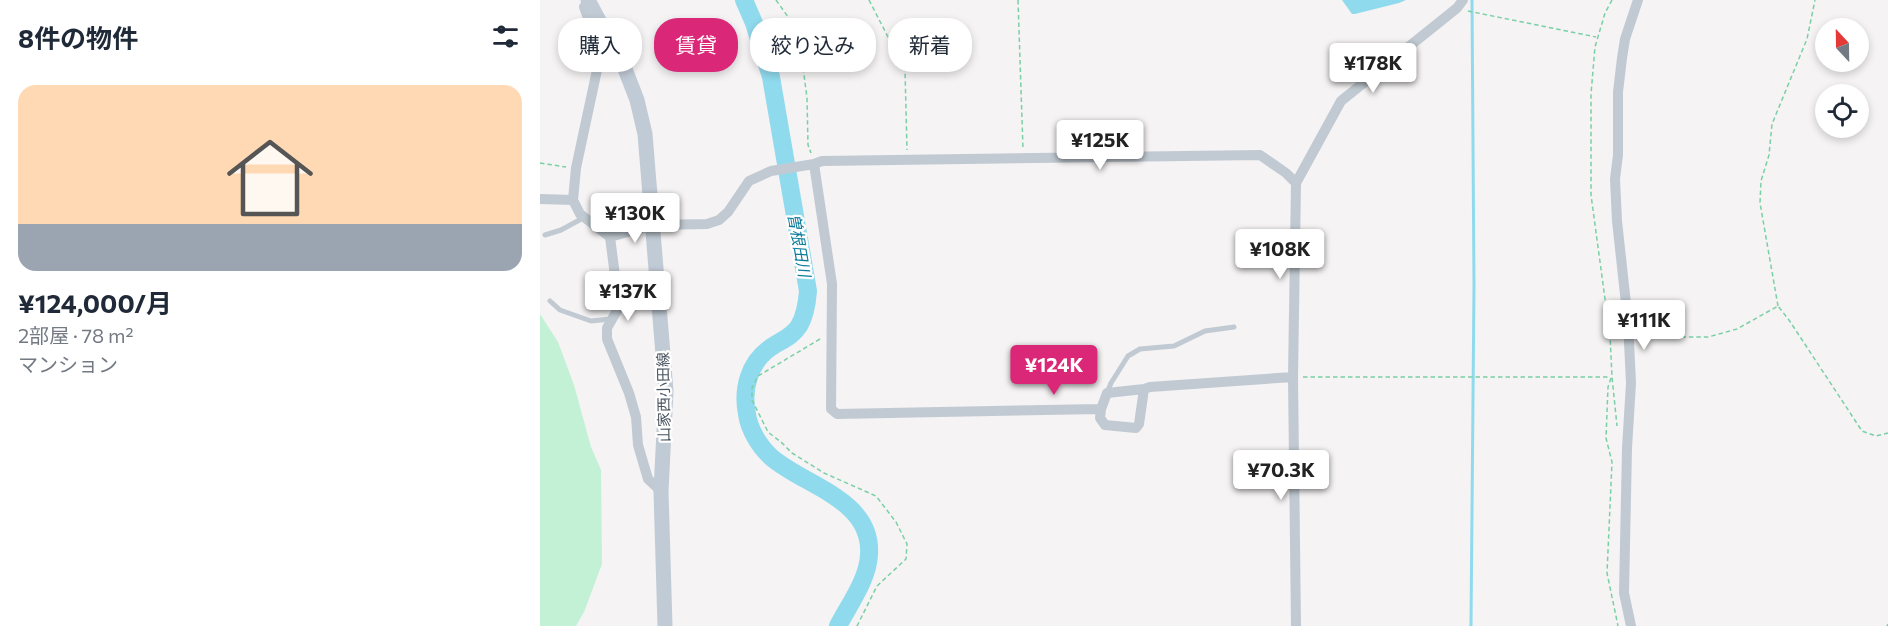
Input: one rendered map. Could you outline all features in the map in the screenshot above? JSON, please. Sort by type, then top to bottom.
[{"type":"main road","name":"山家西小田線","points":[[589,0],[625,69],[638,100],[645,134],[666,391],[661,491],[665,626]]},
{"type":"street","points":[[589,0],[584,7],[598,45],[597,69],[576,168],[573,200],[580,214],[610,237],[619,307],[607,328],[607,339],[629,393],[636,417],[638,445],[648,479],[661,491]]},
{"type":"street","points":[[1631,626],[1624,593],[1627,448],[1631,383],[1615,179],[1618,155],[1618,92],[1622,58],[1625,39],[1638,0]]},
{"type":"street","points":[[1296,626],[1293,376],[1296,183],[1341,101],[1460,4]]},
{"type":"street","points":[[610,237],[652,225],[707,224],[719,220],[728,212],[749,181],[771,171],[822,161],[1260,155],[1296,183]]},
{"type":"street","points":[[810,165],[832,284],[831,409],[837,414],[1101,409]]},
{"type":"street","points":[[540,199],[573,200]]},
{"type":"street","points":[[1144,389],[1139,424],[1136,428],[1105,425],[1100,418],[1107,393],[1150,387],[1293,376]]},
{"type":"lane","points":[[545,235],[561,230],[585,217]]},
{"type":"lane","points":[[550,301],[560,310],[591,321],[611,319]]},
{"type":"lane","points":[[1107,393],[1128,356],[1140,349],[1174,346],[1205,331],[1234,327]]},
{"type":"path","points":[[776,0],[796,28],[800,44],[807,98],[810,165]]},
{"type":"path","points":[[869,0],[905,70],[907,160]]},
{"type":"path","points":[[1018,0],[1023,159]]},
{"type":"path","points":[[1612,0],[1597,38],[1591,94],[1591,195],[1610,336],[1618,430]]},
{"type":"path","points":[[1815,0],[1807,39],[1772,124],[1769,155],[1761,181],[1760,203],[1778,306],[1862,431],[1876,436],[1888,433]]},
{"type":"path","points":[[1460,4],[1597,38]]},
{"type":"path","points":[[540,163],[576,168]]},
{"type":"path","points":[[1628,322],[1653,337],[1708,337],[1737,329],[1778,306]]},
{"type":"path","points":[[833,329],[815,343],[758,376],[752,388],[752,400],[768,432],[792,453],[824,473],[876,496],[896,522],[907,544],[906,559],[877,586],[857,626]]},
{"type":"path","points":[[1293,376],[1612,377]]},
{"type":"path","points":[[1612,377],[1608,387],[1606,438],[1612,462],[1607,573],[1618,626]]},
{"type":"green space","points":[[540,314],[558,342],[574,385],[591,447],[601,470],[602,564],[584,612],[576,626],[540,626]]},
{"type":"water","points":[[1342,0],[1406,0],[1352,14]]},
{"type":"waterway","name":"曽根田川","points":[[744,0],[754,23],[771,77],[808,291],[803,318],[799,326],[763,354],[752,369],[747,386],[747,414],[752,431],[767,453],[848,507],[860,520],[867,536],[868,564],[857,592],[838,626]]},
{"type":"waterway","points":[[1471,626],[1474,285],[1472,0]]}]
